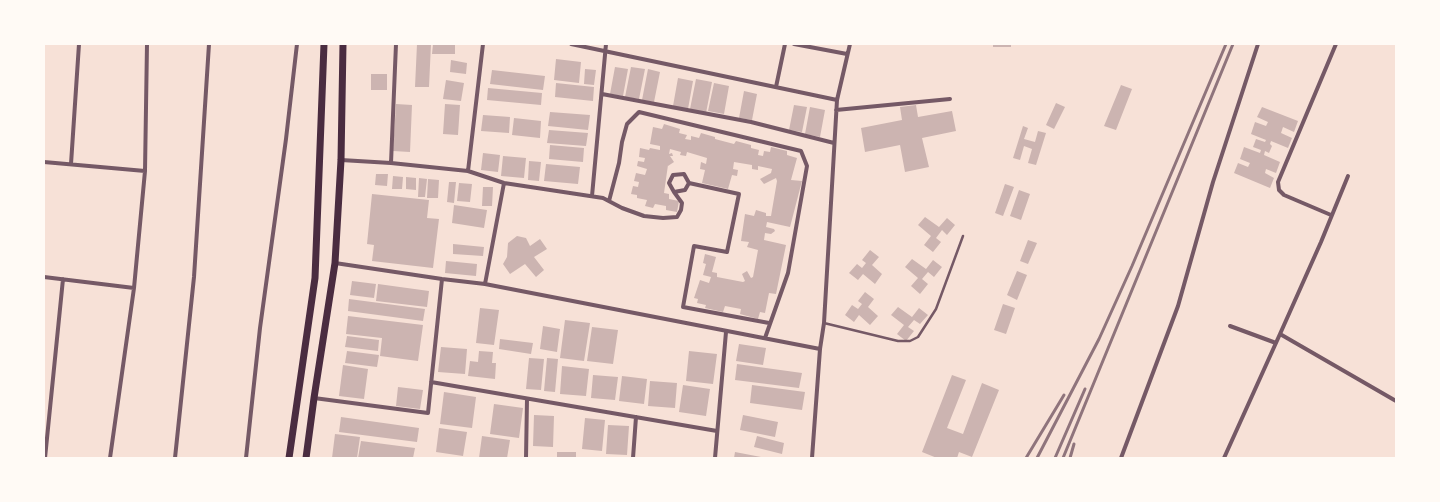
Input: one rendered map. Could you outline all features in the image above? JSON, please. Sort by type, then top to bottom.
[{"type":"main road","points":[[289,458],[315,278],[324,44]]},
{"type":"main road","points":[[306,458],[335,262],[341,160],[343,44]]},
{"type":"street","points":[[71,164],[79,44]]},
{"type":"street","points":[[110,458],[134,288],[145,171],[147,44]]},
{"type":"street","points":[[175,458],[194,277],[209,44]]},
{"type":"street","points":[[246,458],[260,328],[286,139],[297,44]]},
{"type":"street","points":[[391,163],[396,44]]},
{"type":"street","points":[[468,171],[483,44]]},
{"type":"street","points":[[571,44],[837,100]]},
{"type":"street","points":[[592,196],[606,44]]},
{"type":"street","points":[[776,87],[785,44]]},
{"type":"street","points":[[794,44],[848,54]]},
{"type":"street","points":[[812,458],[820,349],[824,323],[836,110],[850,44]]},
{"type":"street","points":[[1121,458],[1178,306],[1213,182],[1258,44]]},
{"type":"street","points":[[1331,215],[1284,195],[1279,190],[1278,182],[1336,44]]},
{"type":"street","points":[[602,94],[751,122],[834,143]]},
{"type":"street","points":[[836,110],[950,99]]},
{"type":"street","points":[[609,201],[627,124],[639,112],[801,151],[807,166],[788,273],[769,323],[765,338]]},
{"type":"street","points":[[341,160],[391,163],[468,171],[504,183],[603,198],[622,208],[644,216],[662,218],[677,217],[681,210],[682,203],[668,183],[673,174],[684,174],[689,183],[739,194],[727,252],[694,246],[683,307],[769,323]]},
{"type":"street","points":[[44,162],[145,171]]},
{"type":"street","points":[[1226,457],[1348,176]]},
{"type":"street","points":[[484,284],[504,183]]},
{"type":"street","points":[[674,192],[685,190],[689,183]]},
{"type":"street","points":[[335,262],[484,284],[820,349]]},
{"type":"street","points":[[44,277],[134,288]]},
{"type":"street","points":[[45,458],[63,279]]},
{"type":"street","points":[[314,398],[428,413],[442,279]]},
{"type":"street","points":[[1230,326],[1276,343]]},
{"type":"street","points":[[715,458],[726,332]]},
{"type":"street","points":[[1280,334],[1396,401]]},
{"type":"street","points":[[431,382],[717,431]]},
{"type":"street","points":[[526,458],[527,399]]},
{"type":"street","points":[[633,458],[636,417]]},
{"type":"lane","points":[[824,323],[898,341],[910,341],[918,337],[936,309],[963,236]]},
{"type":"building","points":[[417,44],[431,44],[429,87],[415,87]]},
{"type":"building","points":[[433,44],[455,44],[455,54],[432,54]]},
{"type":"building","points":[[993,44],[1011,44],[1011,47],[993,47]]},
{"type":"building","points":[[556,59],[581,62],[579,83],[554,80]]},
{"type":"building","points":[[451,60],[467,63],[466,74],[450,72]]},
{"type":"building","points":[[615,67],[628,69],[623,96],[610,94]]},
{"type":"building","points":[[631,67],[645,69],[639,99],[625,97]]},
{"type":"building","points":[[585,69],[596,70],[594,85],[584,84]]},
{"type":"building","points":[[648,69],[660,72],[654,102],[642,100]]},
{"type":"building","points":[[492,70],[545,76],[543,90],[490,84]]},
{"type":"building","points":[[371,74],[387,74],[387,90],[371,90]]},
{"type":"building","points":[[678,78],[693,81],[688,109],[673,106]]},
{"type":"building","points":[[696,79],[712,82],[706,113],[690,109]]},
{"type":"building","points":[[446,80],[464,83],[461,101],[443,99]]},
{"type":"building","points":[[556,83],[594,87],[593,101],[555,97]]},
{"type":"building","points":[[714,83],[729,86],[724,114],[708,111]]},
{"type":"building","points":[[1121,85],[1132,89],[1116,130],[1104,126]]},
{"type":"building","points":[[488,88],[542,93],[541,105],[487,100]]},
{"type":"building","points":[[744,91],[757,94],[752,120],[739,118]]},
{"type":"building","points":[[1056,103],[1065,107],[1054,129],[1046,125]]},
{"type":"building","points":[[396,104],[412,105],[410,152],[393,151]]},
{"type":"building","points":[[445,104],[460,105],[458,135],[443,134]]},
{"type":"building","points":[[794,105],[807,107],[802,132],[789,130]]},
{"type":"building","points":[[916,105],[918,117],[952,111],[956,131],[922,138],[929,167],[905,172],[900,145],[865,152],[861,128],[902,120],[900,107]]},
{"type":"building","points":[[810,107],[825,110],[820,137],[805,134]]},
{"type":"building","points":[[1262,107],[1298,121],[1294,132],[1283,127],[1281,133],[1292,138],[1288,148],[1271,141],[1270,144],[1272,146],[1269,153],[1265,151],[1264,155],[1280,162],[1276,173],[1266,169],[1265,173],[1274,178],[1270,188],[1234,173],[1238,163],[1248,167],[1250,163],[1240,159],[1244,147],[1260,153],[1261,150],[1253,147],[1256,139],[1265,142],[1266,140],[1251,134],[1255,122],[1266,126],[1268,122],[1257,117]]},
{"type":"building","points":[[550,112],[590,115],[588,130],[548,126]]},
{"type":"building","points":[[483,115],[510,117],[509,133],[481,131]]},
{"type":"building","points":[[514,118],[541,121],[540,138],[512,135]]},
{"type":"building","points":[[664,124],[680,129],[679,133],[687,135],[685,139],[691,140],[691,136],[699,138],[701,133],[715,137],[715,139],[734,144],[736,141],[751,145],[751,148],[759,150],[758,155],[763,156],[764,151],[770,152],[771,147],[787,151],[787,155],[797,158],[791,180],[802,181],[790,227],[767,222],[766,227],[774,229],[775,231],[771,234],[765,233],[764,240],[786,245],[776,294],[769,293],[765,313],[760,312],[758,319],[740,314],[741,309],[725,306],[723,312],[705,308],[706,305],[697,303],[698,299],[694,298],[700,280],[709,283],[711,277],[703,275],[706,264],[703,263],[705,254],[716,257],[712,272],[717,273],[717,277],[743,282],[745,281],[742,274],[747,271],[751,278],[753,277],[758,250],[747,247],[749,242],[741,241],[745,214],[754,216],[756,210],[766,213],[766,216],[771,216],[777,181],[776,178],[764,184],[760,179],[771,173],[772,169],[758,166],[758,170],[752,169],[752,165],[734,162],[733,169],[738,170],[737,176],[732,175],[728,189],[702,183],[705,170],[700,169],[701,162],[706,164],[707,158],[687,152],[686,156],[680,155],[681,152],[670,149],[669,154],[672,153],[673,156],[670,156],[674,162],[668,165],[664,193],[669,194],[669,199],[679,201],[677,212],[666,210],[666,206],[655,204],[653,208],[645,206],[647,200],[637,198],[637,195],[631,194],[633,186],[638,187],[639,182],[634,181],[636,173],[645,175],[647,169],[637,166],[638,161],[644,162],[645,158],[639,157],[640,148],[660,150],[660,146],[650,144],[653,127],[662,129]]},
{"type":"building","points":[[1023,126],[1028,128],[1024,139],[1035,142],[1038,131],[1046,133],[1036,165],[1028,163],[1032,149],[1024,146],[1020,160],[1013,158]]},
{"type":"building","points":[[549,130],[588,133],[586,146],[547,143]]},
{"type":"building","points":[[550,145],[584,148],[583,162],[549,159]]},
{"type":"building","points":[[483,153],[500,155],[498,172],[481,170]]},
{"type":"building","points":[[503,156],[526,158],[524,178],[501,176]]},
{"type":"building","points":[[529,161],[541,162],[539,181],[528,180]]},
{"type":"building","points":[[546,164],[580,167],[578,184],[544,181]]},
{"type":"building","points":[[376,174],[388,174],[387,186],[375,185]]},
{"type":"building","points":[[393,176],[403,177],[402,189],[392,189]]},
{"type":"building","points":[[406,177],[416,178],[416,190],[406,189]]},
{"type":"building","points":[[419,178],[427,179],[425,197],[418,197]]},
{"type":"building","points":[[428,179],[439,180],[438,198],[427,198]]},
{"type":"building","points":[[449,182],[456,182],[454,203],[447,202]]},
{"type":"building","points":[[459,183],[472,184],[470,202],[457,201]]},
{"type":"building","points":[[1005,184],[1014,187],[1003,216],[995,213]]},
{"type":"building","points":[[483,187],[493,187],[492,206],[482,206]]},
{"type":"building","points":[[1019,190],[1030,194],[1021,220],[1010,216]]},
{"type":"building","points":[[372,194],[429,200],[427,218],[439,219],[433,268],[372,261],[374,245],[367,244]]},
{"type":"building","points":[[454,205],[487,210],[484,228],[452,223]]},
{"type":"building","points":[[925,217],[939,227],[947,218],[955,225],[947,235],[942,230],[936,238],[941,242],[933,252],[924,245],[931,236],[918,225]]},
{"type":"building","points":[[517,236],[526,238],[530,246],[540,239],[547,249],[534,257],[544,270],[536,277],[525,264],[510,274],[503,264],[507,257],[508,243]]},
{"type":"building","points":[[1028,240],[1037,243],[1028,264],[1020,261]]},
{"type":"building","points":[[453,244],[484,247],[483,256],[453,254]]},
{"type":"building","points":[[870,250],[879,257],[872,265],[882,274],[875,284],[863,274],[858,280],[849,273],[857,264],[862,268],[866,263],[862,260]]},
{"type":"building","points":[[912,259],[926,269],[933,260],[942,267],[934,277],[928,272],[922,279],[928,284],[920,294],[911,286],[918,278],[905,267]]},
{"type":"building","points":[[446,261],[477,264],[476,276],[445,273]]},
{"type":"building","points":[[1017,271],[1027,275],[1017,300],[1007,295]]},
{"type":"building","points":[[352,281],[376,284],[374,298],[350,295]]},
{"type":"building","points":[[378,284],[429,291],[427,307],[376,301]]},
{"type":"building","points":[[865,292],[874,299],[868,307],[878,316],[870,325],[859,315],[854,322],[845,315],[852,305],[858,309],[862,304],[858,301]]},
{"type":"building","points":[[349,299],[425,309],[423,321],[348,311]]},
{"type":"building","points":[[1003,304],[1015,308],[1006,334],[994,330]]},
{"type":"building","points":[[898,307],[912,317],[919,308],[928,315],[920,324],[914,320],[908,327],[914,331],[906,341],[897,334],[904,325],[891,315]]},
{"type":"building","points":[[480,308],[499,310],[494,345],[476,343]]},
{"type":"building","points":[[348,316],[423,325],[418,361],[380,356],[382,338],[346,334]]},
{"type":"building","points":[[565,320],[590,323],[584,361],[560,358]]},
{"type":"building","points":[[543,326],[560,329],[557,352],[540,349]]},
{"type":"building","points":[[592,327],[618,330],[613,364],[587,361]]},
{"type":"building","points":[[347,336],[379,340],[378,351],[345,347]]},
{"type":"building","points":[[500,339],[533,343],[531,354],[499,349]]},
{"type":"building","points":[[739,344],[766,348],[763,365],[736,361]]},
{"type":"building","points":[[441,347],[467,349],[465,374],[438,372]]},
{"type":"building","points":[[347,351],[379,355],[377,367],[345,363]]},
{"type":"building","points":[[479,351],[493,352],[492,363],[496,363],[495,379],[468,376],[470,361],[478,362]]},
{"type":"building","points":[[689,351],[717,354],[713,384],[686,381]]},
{"type":"building","points":[[529,358],[544,359],[541,390],[526,389]]},
{"type":"building","points":[[547,358],[558,359],[555,392],[544,391]]},
{"type":"building","points":[[737,364],[802,373],[799,388],[735,380]]},
{"type":"building","points":[[343,365],[368,369],[364,399],[339,396]]},
{"type":"building","points":[[562,366],[589,369],[586,396],[560,394]]},
{"type":"building","points":[[593,375],[618,377],[615,400],[591,398]]},
{"type":"building","points":[[952,375],[966,380],[947,428],[963,434],[982,383],[999,390],[972,457],[959,452],[957,458],[937,458],[922,452]]},
{"type":"building","points":[[622,376],[647,379],[644,404],[619,401]]},
{"type":"building","points":[[650,381],[677,383],[675,408],[648,406]]},
{"type":"building","points":[[683,385],[710,389],[706,416],[679,412]]},
{"type":"building","points":[[752,385],[805,392],[802,410],[750,403]]},
{"type":"building","points":[[398,387],[423,390],[420,409],[396,406]]},
{"type":"building","points":[[444,392],[476,397],[472,428],[440,424]]},
{"type":"building","points":[[494,404],[523,408],[519,438],[490,434]]},
{"type":"building","points":[[534,415],[554,416],[553,447],[533,446]]},
{"type":"building","points":[[743,415],[778,422],[775,437],[740,430]]},
{"type":"building","points":[[341,417],[419,428],[417,442],[339,432]]},
{"type":"building","points":[[585,418],[605,420],[602,451],[582,449]]},
{"type":"building","points":[[608,425],[629,426],[627,455],[606,454]]},
{"type":"building","points":[[439,428],[467,432],[463,456],[436,452]]},
{"type":"building","points":[[335,434],[360,437],[357,458],[332,458]]},
{"type":"building","points":[[482,436],[510,440],[507,458],[479,458]]},
{"type":"building","points":[[757,436],[784,443],[782,454],[754,447]]},
{"type":"building","points":[[361,441],[415,448],[413,458],[358,458]]},
{"type":"building","points":[[557,452],[576,452],[576,458],[557,458]]},
{"type":"building","points":[[735,452],[761,457],[761,458],[734,458]]},
{"type":"railway","points":[[1037,458],[1099,339],[1132,266],[1226,44]]},
{"type":"railway","points":[[1063,458],[1233,44]]},
{"type":"railway","points":[[1055,458],[1085,389]]},
{"type":"railway","points":[[1026,458],[1064,395]]},
{"type":"railway","points":[[1070,458],[1074,444]]}]
